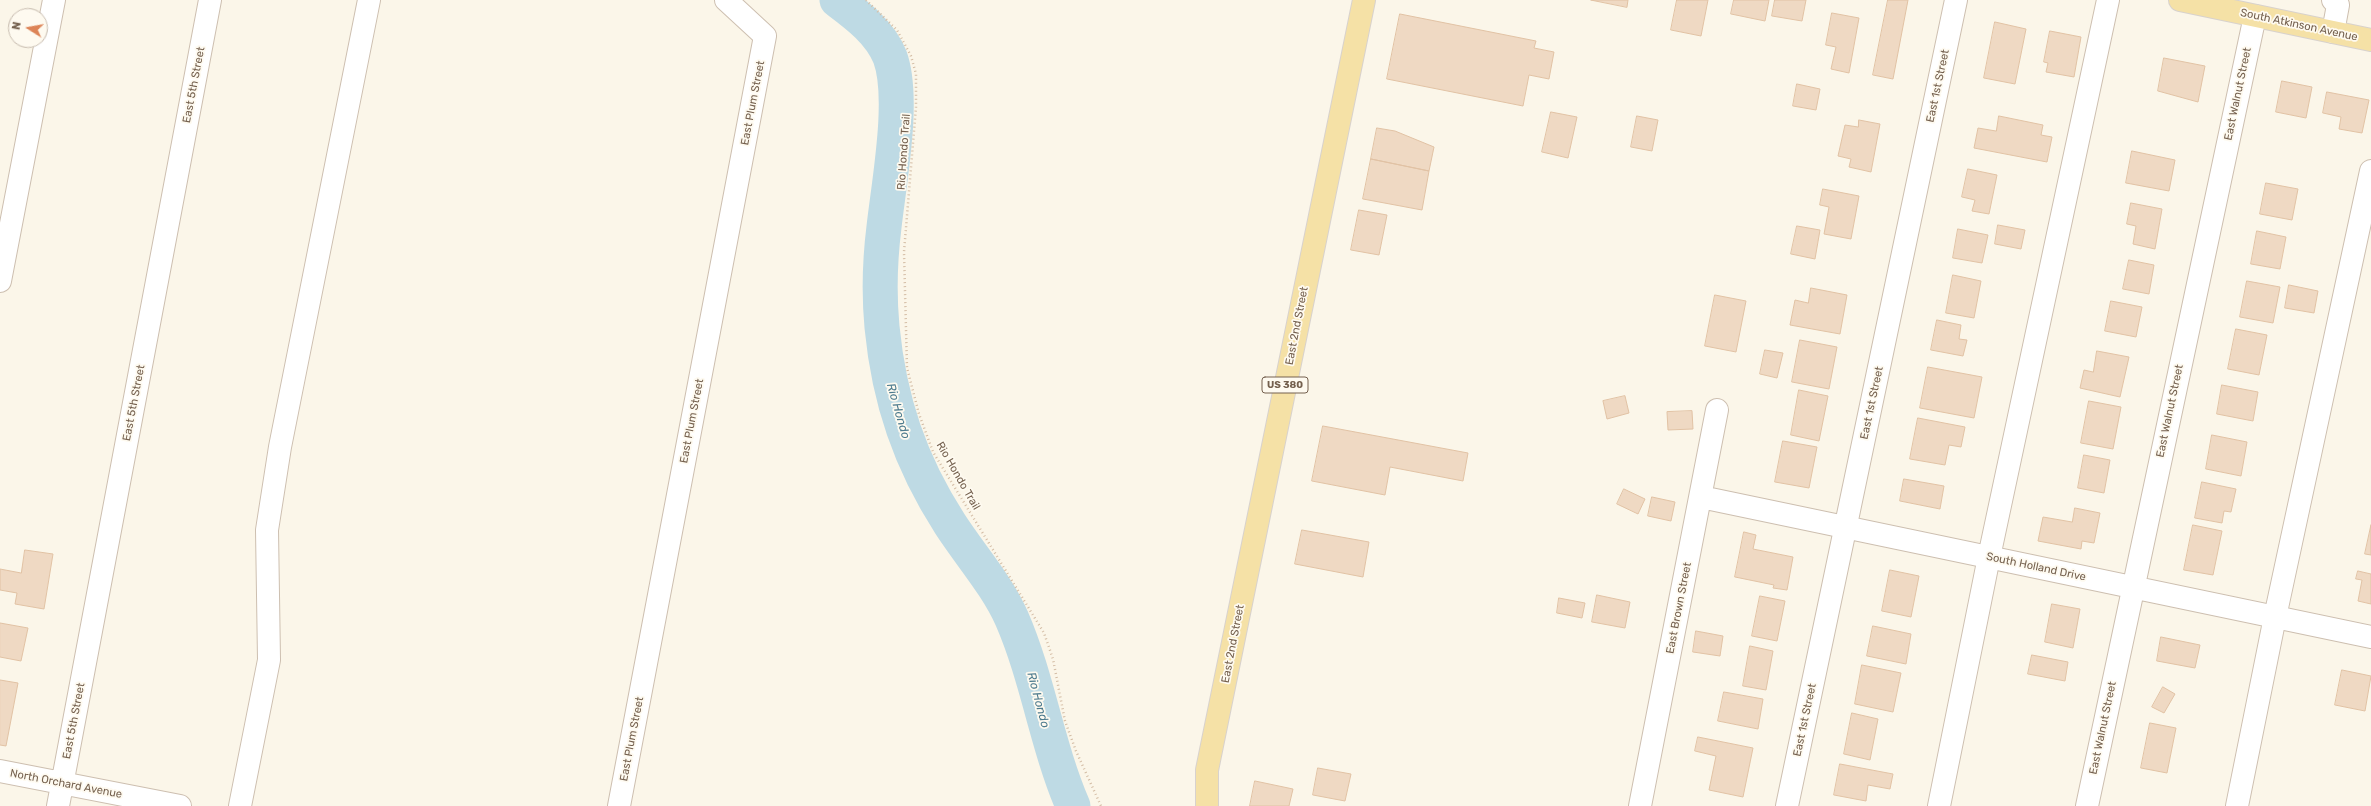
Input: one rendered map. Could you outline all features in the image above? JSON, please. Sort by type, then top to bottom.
[{"type":"main road","name":"East 2nd Street","points":[[1207,806],[1207,770],[1364,0]]},
{"type":"main road","name":"South Atkinson Avenue","points":[[2180,0],[2371,40]]},
{"type":"main road","name":"East 2nd Street","points":[[1191,806],[1207,770]]},
{"type":"street","points":[[0,281],[54,0]]},
{"type":"street","name":"East 5th Street","points":[[58,806],[210,0]]},
{"type":"street","points":[[240,806],[268,660],[267,530],[280,448],[369,0]]},
{"type":"street","name":"East Plum Street","points":[[619,806],[765,36],[726,0]]},
{"type":"street","name":"East 1st Street","points":[[1787,806],[1956,0]]},
{"type":"street","points":[[1939,806],[1989,557],[2108,0]]},
{"type":"street","points":[[2333,0],[2338,5],[2333,32]]},
{"type":"street","name":"East Walnut Street","points":[[2087,806],[2132,587],[2255,16]]},
{"type":"street","points":[[2237,806],[2275,617],[2371,172]]},
{"type":"street","name":"East Brown Street","points":[[1644,805],[1717,410]]},
{"type":"street","name":"South Holland Drive","points":[[1701,497],[2371,637]]},
{"type":"street","name":"North Orchard Avenue","points":[[0,771],[180,806]]},
{"type":"path","name":"Rio Hondo Trail","points":[[866,0],[897,30],[912,56],[916,74],[916,108],[904,252],[907,368],[919,414],[933,452],[1044,633],[1053,659],[1065,722],[1087,777],[1101,806]]},
{"type":"building","points":[[1591,0],[1628,0],[1627,7]]},
{"type":"building","points":[[1677,0],[1708,0],[1701,36],[1671,30]]},
{"type":"building","points":[[1734,0],[1769,0],[1765,21],[1731,14]]},
{"type":"building","points":[[1775,0],[1806,0],[1802,21],[1772,16]]},
{"type":"building","points":[[1888,0],[1908,0],[1893,79],[1873,75]]},
{"type":"building","points":[[1832,13],[1859,18],[1849,73],[1831,69],[1836,47],[1826,45]]},
{"type":"building","points":[[1400,14],[1536,41],[1534,48],[1554,52],[1549,79],[1529,75],[1523,106],[1387,79]]},
{"type":"building","points":[[1995,22],[2026,29],[2015,84],[1984,78]]},
{"type":"building","points":[[2050,31],[2081,37],[2074,77],[2046,72],[2048,63],[2044,62]]},
{"type":"building","points":[[2164,58],[2205,66],[2198,102],[2158,91]]},
{"type":"building","points":[[2282,81],[2312,87],[2306,118],[2276,112]]},
{"type":"building","points":[[1797,84],[1820,89],[1816,110],[1793,106]]},
{"type":"building","points":[[2327,92],[2369,100],[2362,133],[2339,129],[2341,117],[2323,113]]},
{"type":"building","points":[[1551,112],[1577,117],[1568,158],[1542,152]]},
{"type":"building","points":[[1637,116],[1658,120],[1652,151],[1631,147]]},
{"type":"building","points":[[1999,116],[2043,125],[2041,135],[2052,137],[2047,162],[1974,148],[1978,128],[1996,131]]},
{"type":"building","points":[[1859,120],[1880,124],[1871,172],[1849,167],[1851,159],[1838,156],[1845,125],[1858,127]]},
{"type":"building","points":[[1377,128],[1395,131],[1434,147],[1429,171],[1371,159]]},
{"type":"building","points":[[2132,151],[2175,160],[2169,191],[2126,183]]},
{"type":"building","points":[[1371,159],[1429,171],[1422,210],[1363,199]]},
{"type":"building","points":[[1968,169],[1997,175],[1989,214],[1972,211],[1975,200],[1962,197]]},
{"type":"building","points":[[2266,183],[2298,189],[2292,220],[2260,214]]},
{"type":"building","points":[[1823,189],[1859,196],[1851,239],[1824,234],[1829,207],[1820,205]]},
{"type":"building","points":[[2131,203],[2162,209],[2155,249],[2133,244],[2136,226],[2127,224]]},
{"type":"building","points":[[1359,210],[1387,215],[1379,255],[1351,250]]},
{"type":"building","points":[[1998,225],[2025,230],[2021,249],[1995,244]]},
{"type":"building","points":[[1797,226],[1820,230],[1815,259],[1791,254]]},
{"type":"building","points":[[1958,229],[1988,235],[1982,263],[1953,258]]},
{"type":"building","points":[[2257,231],[2286,237],[2280,269],[2251,264]]},
{"type":"building","points":[[2129,260],[2154,265],[2149,294],[2123,289]]},
{"type":"building","points":[[1953,275],[1981,281],[1974,318],[1946,313]]},
{"type":"building","points":[[2247,281],[2280,287],[2273,323],[2240,317]]},
{"type":"building","points":[[2289,285],[2318,291],[2314,313],[2285,308]]},
{"type":"building","points":[[1811,288],[1847,295],[1840,334],[1790,325],[1795,300],[1808,303]]},
{"type":"building","points":[[1715,295],[1746,301],[1736,352],[1705,346]]},
{"type":"building","points":[[2111,301],[2142,307],[2136,337],[2105,331]]},
{"type":"building","points":[[1937,320],[1961,325],[1959,339],[1967,340],[1963,356],[1931,350]]},
{"type":"building","points":[[2236,329],[2267,335],[2259,375],[2228,369]]},
{"type":"building","points":[[1800,340],[1837,347],[1829,389],[1792,382]]},
{"type":"building","points":[[1765,350],[1783,353],[1777,378],[1760,374]]},
{"type":"building","points":[[2097,351],[2129,357],[2120,397],[2080,388],[2084,370],[2093,372]]},
{"type":"building","points":[[1928,367],[1982,377],[1974,418],[1920,408]]},
{"type":"building","points":[[2222,385],[2258,392],[2253,421],[2217,414]]},
{"type":"building","points":[[1799,390],[1828,396],[1819,441],[1791,435]]},
{"type":"building","points":[[1625,396],[1629,413],[1607,419],[1603,401]]},
{"type":"building","points":[[2089,401],[2121,407],[2113,449],[2081,443]]},
{"type":"building","points":[[1692,411],[1693,429],[1668,430],[1667,412]]},
{"type":"building","points":[[1918,418],[1965,427],[1961,447],[1949,445],[1945,465],[1910,459]]},
{"type":"building","points":[[1323,426],[1468,453],[1463,481],[1390,467],[1385,495],[1312,481]]},
{"type":"building","points":[[2212,435],[2247,442],[2241,476],[2206,469]]},
{"type":"building","points":[[1783,441],[1817,447],[1809,488],[1775,482]]},
{"type":"building","points":[[2084,455],[2110,460],[2104,493],[2078,488]]},
{"type":"building","points":[[1904,479],[1944,486],[1940,509],[1900,501]]},
{"type":"building","points":[[2202,482],[2236,489],[2231,512],[2224,511],[2222,523],[2195,518]]},
{"type":"building","points":[[1624,489],[1645,499],[1638,514],[1617,504]]},
{"type":"building","points":[[1652,497],[1675,502],[1671,521],[1648,516]]},
{"type":"building","points":[[2075,508],[2100,513],[2094,543],[2082,541],[2081,549],[2038,541],[2043,517],[2072,522]]},
{"type":"building","points":[[2193,525],[2222,531],[2213,575],[2184,570]]},
{"type":"building","points":[[2371,525],[2371,555],[2365,554]]},
{"type":"building","points":[[1302,530],[1369,542],[1363,577],[1295,564]]},
{"type":"building","points":[[1744,532],[1756,535],[1753,549],[1793,557],[1787,590],[1773,588],[1774,585],[1735,577]]},
{"type":"building","points":[[25,550],[53,554],[44,609],[15,604],[17,593],[0,590],[0,569],[21,573]]},
{"type":"building","points":[[1890,570],[1919,576],[1911,617],[1882,611]]},
{"type":"building","points":[[2358,571],[2371,574],[2371,604],[2358,601],[2362,580],[2356,579]]},
{"type":"building","points":[[1597,595],[1630,602],[1625,628],[1592,622]]},
{"type":"building","points":[[1760,596],[1785,601],[1777,641],[1752,636]]},
{"type":"building","points":[[1559,598],[1585,603],[1582,618],[1557,613]]},
{"type":"building","points":[[2052,604],[2080,609],[2073,648],[2045,642]]},
{"type":"building","points":[[0,623],[28,628],[21,661],[0,657]]},
{"type":"building","points":[[1873,626],[1911,634],[1906,664],[1867,656]]},
{"type":"building","points":[[1696,631],[1723,636],[1720,656],[1693,652]]},
{"type":"building","points":[[2161,637],[2200,645],[2195,668],[2157,661]]},
{"type":"building","points":[[1750,646],[1773,651],[1766,690],[1743,686]]},
{"type":"building","points":[[2032,655],[2068,662],[2065,681],[2028,674]]},
{"type":"building","points":[[1862,665],[1901,673],[1893,712],[1855,704]]},
{"type":"building","points":[[2342,670],[2371,676],[2365,711],[2335,705]]},
{"type":"building","points":[[0,680],[18,683],[6,746],[0,745]]},
{"type":"building","points":[[2163,687],[2175,694],[2164,713],[2152,707]]},
{"type":"building","points":[[1724,692],[1763,699],[1758,729],[1718,721]]},
{"type":"building","points":[[1852,713],[1878,719],[1870,760],[1844,754]]},
{"type":"building","points":[[2150,723],[2176,728],[2167,773],[2141,768]]},
{"type":"building","points":[[1698,737],[1753,748],[1743,797],[1709,790],[1716,756],[1695,751]]},
{"type":"building","points":[[1840,764],[1893,774],[1890,789],[1868,785],[1866,801],[1834,795]]},
{"type":"building","points":[[1318,768],[1351,774],[1345,801],[1313,795]]},
{"type":"building","points":[[1255,781],[1293,789],[1289,806],[1250,806]]},
{"type":"waterway","name":"Rio Hondo","points":[[837,0],[860,18],[874,32],[886,48],[894,74],[896,117],[883,239],[880,290],[885,354],[896,405],[913,454],[936,501],[958,536],[999,594],[1012,619],[1029,665],[1056,760],[1073,806]]}]
